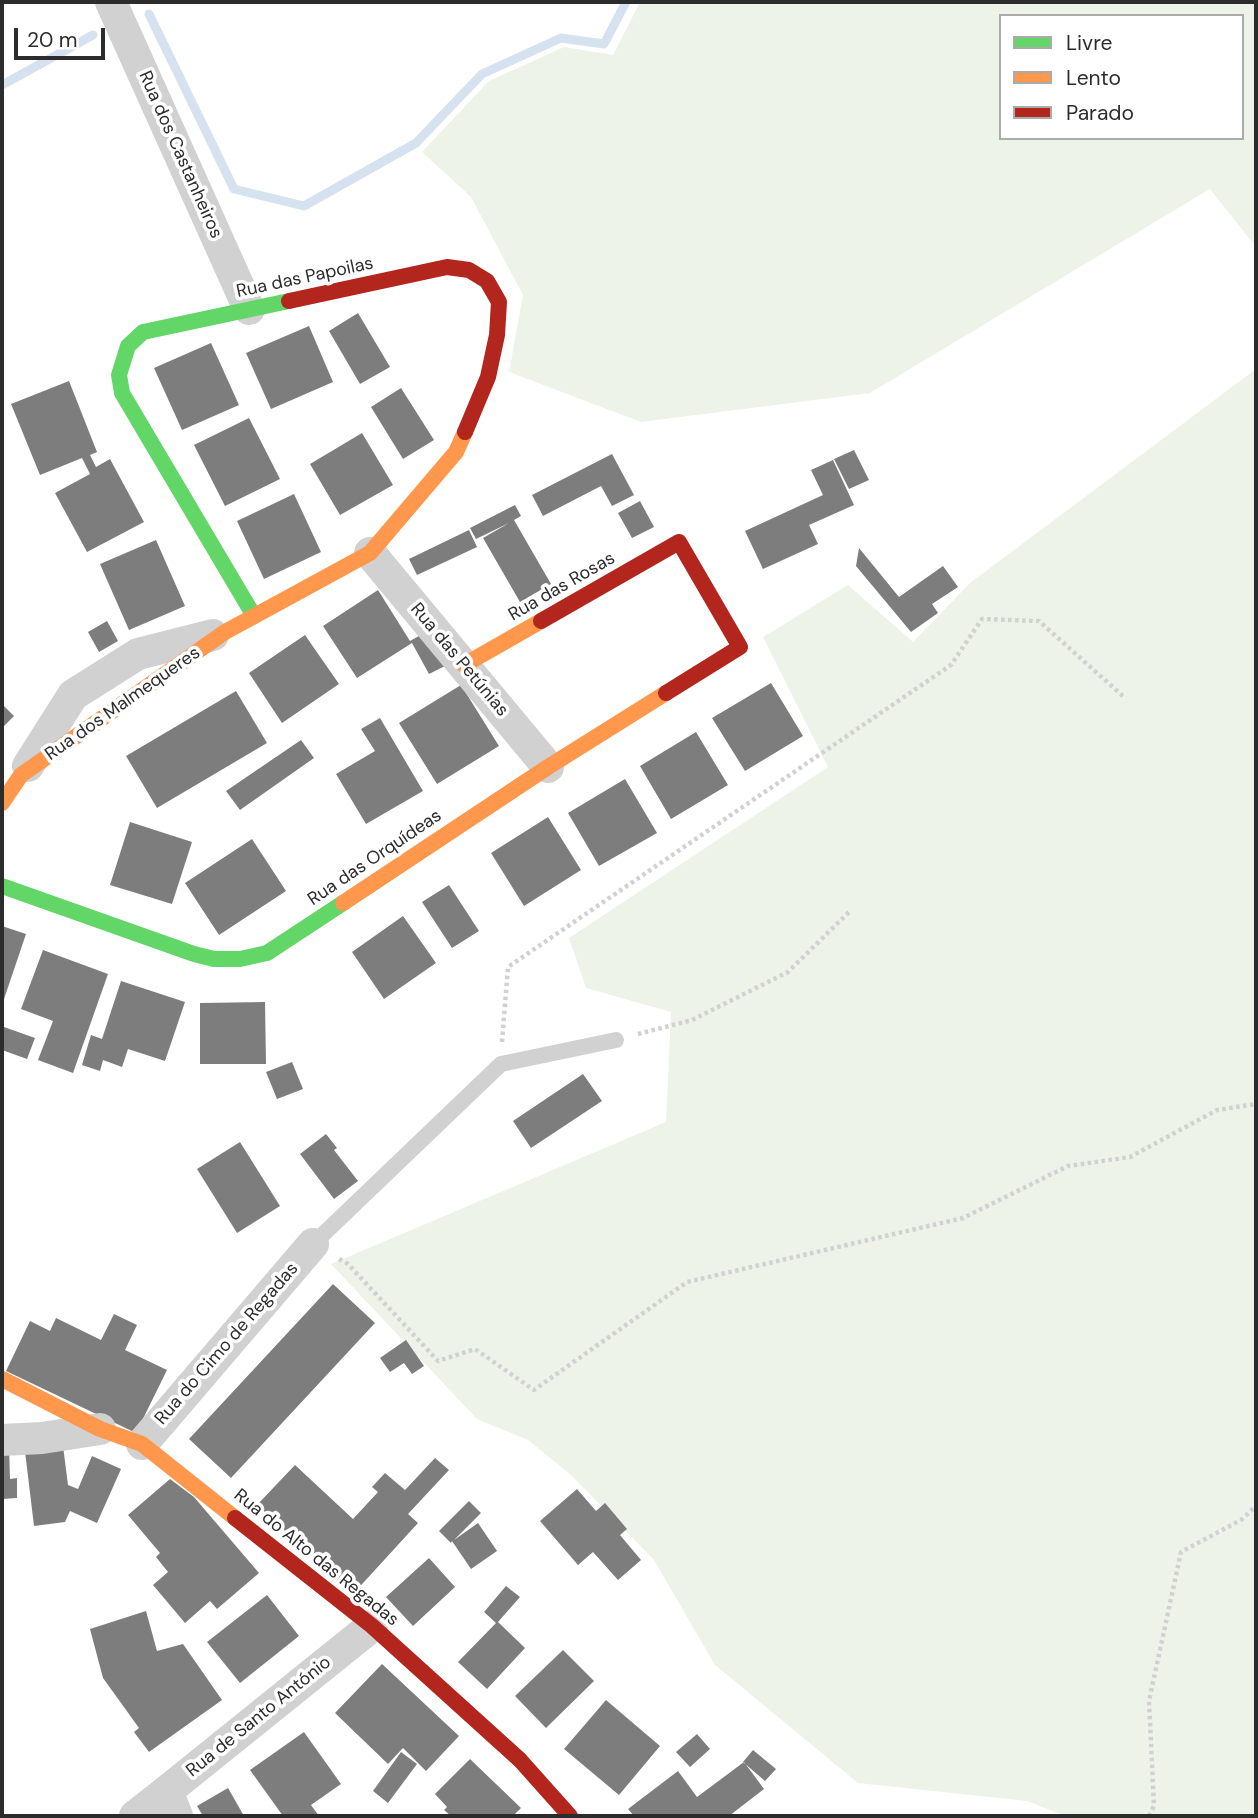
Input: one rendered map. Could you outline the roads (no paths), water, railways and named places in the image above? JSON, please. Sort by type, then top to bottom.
[{"type":"street","name":"Rua dos Castanheiros","points":[[111,2],[249,309]]},
{"type":"street","name":"Rua das Papoilas","points":[[254,616],[122,393],[119,375],[128,346],[143,332],[447,267],[469,270],[487,281],[499,302],[497,335],[488,377],[456,452],[370,553]]},
{"type":"street","name":"Rua das Orquídeas","points":[[2,886],[194,954],[214,959],[240,959],[267,953],[548,767],[740,647],[680,542]]},
{"type":"street","name":"Rua das Rosas","points":[[464,666],[680,542]]},
{"type":"street","name":"Rua dos Malmequeres","points":[[2,803],[73,695],[138,654],[225,632],[370,553]]},
{"type":"street","name":"Rua das Petúnias","points":[[370,553],[548,767]]},
{"type":"street","name":"Rua do Cimo de Regadas","points":[[142,1444],[313,1244]]},
{"type":"street","name":"Rua do Alto das Regadas","points":[[2,1379],[100,1429],[142,1444],[372,1626],[520,1760],[570,1816]]},
{"type":"street","points":[[2,1440],[43,1438],[100,1429]]},
{"type":"street","name":"Rua de Santo António","points":[[135,1816],[172,1804],[372,1626]]},
{"type":"lane","points":[[313,1244],[500,1064],[616,1040]]},
{"type":"waterway","points":[[149,14],[234,189],[304,206],[416,143],[482,74],[561,38],[604,44],[626,2]]},
{"type":"waterway","points":[[2,85],[93,35]]}]
